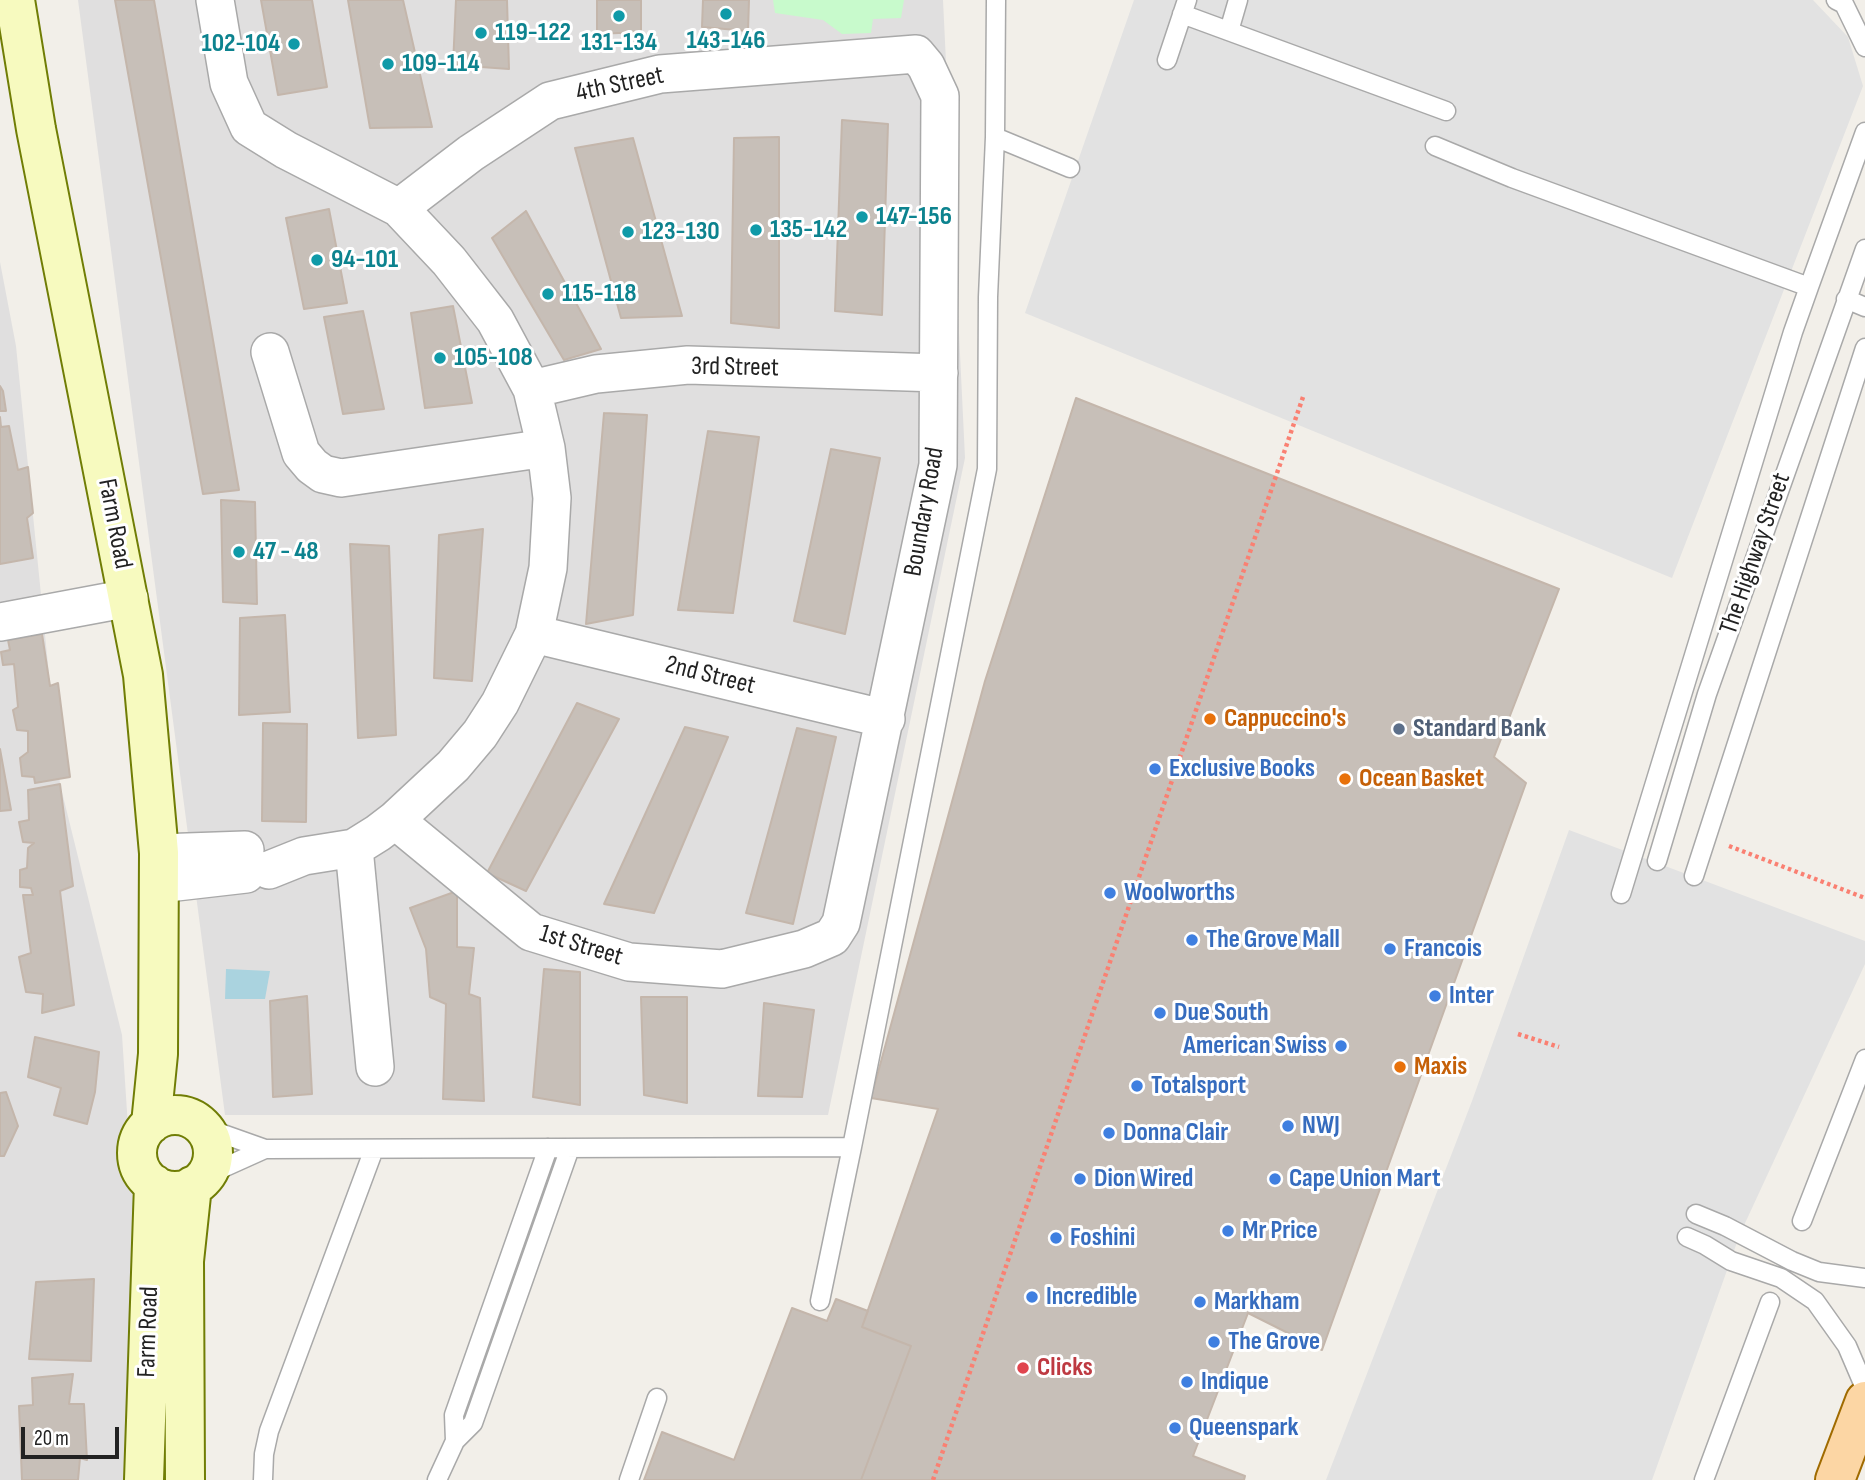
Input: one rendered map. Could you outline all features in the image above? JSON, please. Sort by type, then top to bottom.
[{"type":"main road","points":[[1835,1480],[1865,1401]]},
{"type":"street","name":"Farm Road","points":[[15,0],[36,129],[143,675],[159,868],[158,1054],[180,1122]]},
{"type":"street","points":[[159,868],[257,861],[354,848],[395,820],[453,766],[480,734],[500,703],[534,634],[548,568],[552,498],[546,448],[533,388],[495,320],[449,261],[399,208],[286,150],[249,127],[229,83],[215,0]]},
{"type":"street","name":"4th Street","points":[[399,208],[471,153],[550,101],[660,74],[916,54]]},
{"type":"street","name":"Boundary Road","points":[[804,948],[832,937],[841,923],[938,465],[940,96],[926,66],[916,54]]},
{"type":"street","points":[[270,352],[302,453],[312,466],[323,474],[341,478],[546,448]]},
{"type":"street","name":"3rd Street","points":[[533,388],[596,374],[688,366],[939,373]]},
{"type":"street","points":[[0,622],[129,598]]},
{"type":"street","name":"2nd Street","points":[[534,634],[886,719]]},
{"type":"street","name":"1st Street","points":[[395,820],[531,932],[543,936],[629,962],[722,969],[804,948]]},
{"type":"street","points":[[354,848],[375,1067]]},
{"type":"street","points":[[180,1122],[213,1147],[211,1163],[199,1181],[173,1191],[154,1184],[142,1171],[137,1154],[141,1138],[180,1122]]},
{"type":"street","name":"Farm Road","points":[[185,1480],[184,1261],[199,1181]]},
{"type":"street","name":"Farm Road","points":[[144,1480],[154,1184]]},
{"type":"lane","points":[[820,1301],[987,469],[988,297],[995,137],[996,0]]},
{"type":"lane","points":[[1229,31],[1238,0]]},
{"type":"lane","points":[[1836,0],[1843,4],[1865,47]]},
{"type":"lane","points":[[1167,60],[1185,7],[1229,31],[1446,111]]},
{"type":"lane","points":[[1621,894],[1789,345],[1865,132]]},
{"type":"lane","points":[[995,137],[1070,168]]},
{"type":"lane","points":[[1435,146],[1512,178],[1809,287]]},
{"type":"lane","name":"The Highway Street","points":[[1657,861],[1707,694],[1865,249]]},
{"type":"lane","points":[[1846,299],[1865,307]]},
{"type":"lane","name":"The Highway Street","points":[[1694,876],[1864,354]]},
{"type":"lane","points":[[1802,1221],[1865,1059]]},
{"type":"lane","points":[[180,1122],[265,1149],[852,1147]]},
{"type":"lane","points":[[455,1441],[454,1415],[548,1148]]},
{"type":"lane","points":[[437,1480],[455,1441],[473,1423],[570,1148]]},
{"type":"lane","points":[[199,1181],[265,1149]]},
{"type":"lane","points":[[263,1480],[264,1454],[269,1431],[374,1149]]},
{"type":"lane","points":[[1696,1214],[1819,1272],[1865,1278]]},
{"type":"lane","points":[[1687,1237],[1731,1261],[1781,1278],[1815,1301],[1847,1346],[1865,1388]]},
{"type":"lane","points":[[1704,1480],[1770,1302]]},
{"type":"lane","points":[[629,1480],[657,1398]]},
{"type":"lane","points":[[454,1415],[473,1423]]},
{"type":"path","points":[[933,1480],[1303,397]]},
{"type":"path","points":[[1707,837],[1865,898]]},
{"type":"path","points":[[1518,1034],[1559,1047]]},
{"type":"shaded area","points":[[78,0],[943,0],[965,458],[828,1115],[225,1115]]},
{"type":"shaded area","points":[[1134,0],[1813,0],[1848,37],[1863,86],[1672,578],[1025,313]]},
{"type":"shaded area","points":[[0,262],[16,346],[60,784],[122,1035],[151,1480],[0,1480]]},
{"type":"shaded area","points":[[1569,830],[1865,941],[1865,964],[1740,1234],[1652,1480],[1326,1480],[1472,1101]]},
{"type":"green space","points":[[773,0],[904,0],[901,18],[873,19],[871,33],[842,34],[823,20],[775,13]]},
{"type":"water","points":[[226,969],[270,971],[265,999],[225,999]]},
{"type":"building","points":[[115,0],[154,0],[239,490],[203,494]]},
{"type":"building","name":"102-104","points":[[261,0],[312,0],[327,87],[278,95]]},
{"type":"building","name":"109-114","points":[[348,0],[403,0],[432,127],[370,128]]},
{"type":"building","name":"119-122","points":[[456,0],[507,0],[509,69],[453,65]]},
{"type":"building","name":"131-134","points":[[597,0],[641,0],[641,32],[597,34]]},
{"type":"building","name":"143-146","points":[[703,0],[749,0],[748,31],[702,27]]},
{"type":"building","name":"147-156","points":[[842,120],[888,124],[882,315],[835,311]]},
{"type":"building","name":"135-142","points":[[779,137],[779,328],[731,323],[734,138]]},
{"type":"building","name":"123-130","points":[[633,138],[682,316],[621,318],[575,148]]},
{"type":"building","name":"94-101","points":[[329,209],[347,303],[304,309],[286,218]]},
{"type":"building","name":"115-118","points":[[526,211],[601,349],[564,360],[492,238]]},
{"type":"building","name":"105-108","points":[[453,306],[472,403],[425,408],[411,313]]},
{"type":"building","name":"94-101","points":[[363,311],[384,409],[343,414],[324,317]]},
{"type":"building","points":[[0,386],[3,391],[6,411],[0,411]]},
{"type":"building","name":"The Grove Mall","points":[[1076,398],[1559,589],[1494,757],[1526,783],[1322,1350],[1248,1313],[1193,1456],[1245,1476],[1244,1480],[861,1480],[911,1346],[862,1327],[938,1109],[871,1098],[985,681]]},
{"type":"building","points":[[604,413],[647,415],[633,615],[586,624]]},
{"type":"building","points":[[0,417],[1,427],[9,426],[18,470],[28,467],[33,513],[27,518],[33,558],[0,564]]},
{"type":"building","points":[[708,431],[759,437],[733,613],[678,610]]},
{"type":"building","points":[[831,449],[880,458],[845,634],[794,621]]},
{"type":"building","name":"47 - 48","points":[[221,500],[255,502],[257,604],[223,602]]},
{"type":"building","points":[[483,529],[472,681],[434,678],[439,535]]},
{"type":"building","points":[[350,544],[389,546],[396,735],[358,738]]},
{"type":"building","points":[[285,615],[290,712],[239,715],[240,618]]},
{"type":"building","points":[[42,634],[50,686],[58,683],[70,777],[35,783],[34,777],[22,776],[20,758],[28,752],[28,731],[17,730],[13,710],[18,707],[14,664],[3,665],[1,652],[10,650],[8,640]]},
{"type":"building","points":[[577,703],[619,719],[526,891],[487,873]]},
{"type":"building","points":[[263,723],[307,724],[306,822],[262,821]]},
{"type":"building","points":[[685,727],[728,737],[654,913],[604,904]]},
{"type":"building","points":[[797,728],[836,737],[793,924],[746,913]]},
{"type":"building","points":[[0,749],[11,810],[0,811]]},
{"type":"building","points":[[60,784],[73,886],[60,891],[74,1005],[42,1013],[43,994],[26,992],[19,957],[31,953],[23,895],[33,895],[31,888],[20,887],[20,870],[27,868],[28,848],[34,843],[23,842],[19,822],[29,820],[28,790]]},
{"type":"building","points":[[457,891],[457,947],[474,948],[469,994],[480,998],[484,1101],[443,1099],[446,1004],[430,997],[426,949],[410,908]]},
{"type":"building","points":[[544,969],[580,972],[580,1105],[533,1097]]},
{"type":"building","points":[[307,996],[312,1094],[273,1097],[270,1001]]},
{"type":"building","points":[[641,997],[687,997],[687,1103],[644,1095]]},
{"type":"building","points":[[764,1003],[814,1010],[802,1097],[758,1096]]},
{"type":"building","points":[[35,1037],[99,1052],[95,1092],[87,1124],[54,1115],[61,1088],[28,1077]]},
{"type":"building","points":[[6,1092],[18,1126],[4,1156],[0,1156],[0,1093]]},
{"type":"building","points":[[94,1279],[91,1361],[29,1359],[36,1282]]},
{"type":"building","points":[[836,1299],[868,1311],[862,1327],[911,1346],[861,1480],[644,1480],[662,1432],[734,1460],[792,1308],[827,1321]]},
{"type":"building","points":[[73,1374],[69,1404],[84,1404],[87,1460],[80,1458],[78,1480],[22,1480],[19,1406],[33,1405],[32,1378]]},
{"type":"place","name":"143-146","points":[[726,14]]},
{"type":"place","name":"131-134","points":[[619,16]]},
{"type":"place","name":"119-122","points":[[481,33]]},
{"type":"place","name":"102-104","points":[[294,44]]},
{"type":"place","name":"109-114","points":[[388,64]]},
{"type":"place","name":"147-156","points":[[862,217]]},
{"type":"place","name":"135-142","points":[[756,230]]},
{"type":"place","name":"123-130","points":[[628,232]]},
{"type":"place","name":"94-101","points":[[317,260]]},
{"type":"place","name":"115-118","points":[[548,294]]},
{"type":"place","name":"105-108","points":[[440,358]]},
{"type":"place","name":"47 - 48","points":[[239,552]]},
{"type":"place","name":"Cappuccino's","points":[[1210,719]]},
{"type":"place","name":"Standard Bank","points":[[1399,729]]},
{"type":"place","name":"Exclusive Books","points":[[1155,769]]},
{"type":"place","name":"Ocean Basket","points":[[1345,779]]},
{"type":"place","name":"Woolworths","points":[[1110,893]]},
{"type":"place","name":"The Grove Mall","points":[[1192,940]]},
{"type":"place","name":"Francois","points":[[1390,949]]},
{"type":"place","name":"Inter","points":[[1435,996]]},
{"type":"place","name":"Due South","points":[[1160,1013]]},
{"type":"place","name":"American Swiss","points":[[1341,1046]]},
{"type":"place","name":"Maxis","points":[[1400,1067]]},
{"type":"place","name":"Totalsport","points":[[1137,1086]]},
{"type":"place","name":"NWJ","points":[[1288,1126]]},
{"type":"place","name":"Donna Clair","points":[[1109,1133]]},
{"type":"place","name":"Dion Wired","points":[[1080,1179]]},
{"type":"place","name":"Cape Union Mart","points":[[1275,1179]]},
{"type":"place","name":"Mr Price","points":[[1228,1231]]},
{"type":"place","name":"Foshini","points":[[1056,1238]]},
{"type":"place","name":"Incredible","points":[[1032,1297]]},
{"type":"place","name":"Markham","points":[[1200,1302]]},
{"type":"place","name":"The Grove","points":[[1214,1342]]},
{"type":"place","name":"Clicks","points":[[1023,1368]]},
{"type":"place","name":"Indique","points":[[1187,1382]]},
{"type":"place","name":"Queenspark","points":[[1175,1428]]}]
